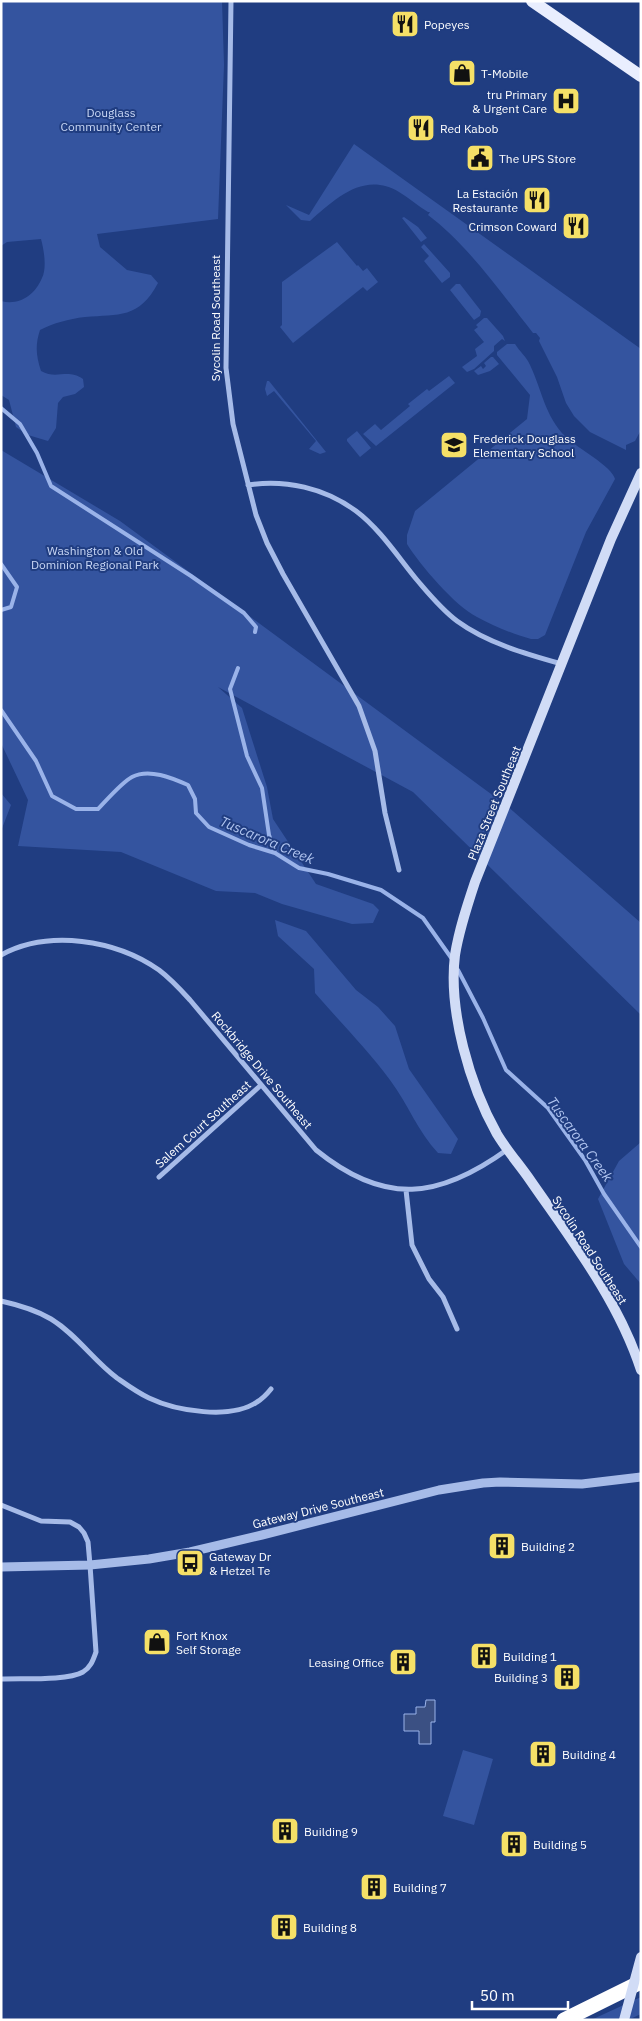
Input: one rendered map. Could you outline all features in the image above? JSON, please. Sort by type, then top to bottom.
[{"type":"highway","points":[[564,2020],[641,1982]]},
{"type":"main road","points":[[532,1],[641,76]]},
{"type":"main road","name":"Plaza Street Southeast","points":[[508,1149],[498,1135],[468,1066],[459,1032],[455,994],[455,957],[462,924],[475,882],[611,539],[641,473]]},
{"type":"main road","name":"Sycolin Road Southeast","points":[[508,1149],[586,1261],[633,1346],[641,1370]]},
{"type":"main road","points":[[624,2020],[641,1957]]},
{"type":"street","name":"Sycolin Road Southeast","points":[[231,1],[226,368],[233,424],[256,515],[267,543],[362,714],[375,750],[385,813],[399,870]]},
{"type":"street","points":[[248,485],[266,482],[290,484],[308,488],[336,500],[356,512],[371,526],[439,605],[457,621],[517,651],[562,664]]},
{"type":"street","name":"Rockbridge Drive Southeast","points":[[1,955],[45,941],[61,941],[110,948],[141,960],[170,979],[190,1000],[260,1086],[316,1150],[334,1165],[356,1177],[378,1185],[406,1190],[428,1188],[450,1183],[471,1174],[508,1149]]},
{"type":"street","name":"Salem Court Southeast","points":[[159,1177],[260,1086]]},
{"type":"street","points":[[406,1190],[412,1245],[429,1279],[443,1297],[457,1329]]},
{"type":"street","points":[[1,1301],[28,1308],[51,1319],[80,1341],[116,1377],[150,1398],[168,1406],[212,1412],[230,1412],[256,1404],[271,1389]]},
{"type":"street","name":"Gateway Drive Southeast","points":[[1,1567],[90,1565],[150,1559],[189,1552],[439,1490],[500,1482],[582,1484],[641,1477]]},
{"type":"street","points":[[1,1505],[41,1521],[62,1520],[79,1527],[88,1542],[96,1652],[91,1665],[83,1672],[70,1677],[1,1679]]},
{"type":"green space","name":"Douglass Community Center","points":[[1,1],[222,1],[224,65],[218,219],[97,234],[100,247],[127,270],[151,275],[158,283],[151,295],[136,309],[118,314],[73,319],[56,323],[40,330],[37,351],[41,371],[52,374],[72,374],[83,379],[84,387],[75,394],[63,397],[58,403],[56,428],[48,441],[28,435],[16,427],[9,400],[1,395],[1,301],[14,302],[31,294],[44,274],[45,264],[41,239],[7,242],[1,246]]},
{"type":"green space","points":[[354,144],[641,349],[641,430],[635,441],[626,445],[626,450],[590,432],[574,416],[566,403],[557,377],[539,341],[540,338],[536,333],[533,333],[471,255],[428,215],[430,212],[424,210],[399,192],[386,186],[374,185],[362,186],[351,190],[310,221],[301,220],[286,205],[309,215]]},
{"type":"green space","points":[[404,217],[418,227],[427,238],[421,242],[402,218]]},
{"type":"green space","points":[[337,242],[357,266],[363,271],[367,268],[378,282],[367,291],[363,287],[293,343],[280,327],[282,325],[282,282]]},
{"type":"green space","points":[[424,244],[450,273],[450,277],[442,283],[424,261],[429,256],[421,247]]},
{"type":"green space","points":[[456,284],[460,284],[481,311],[480,316],[474,320],[450,290]]},
{"type":"green space","points":[[484,318],[487,318],[503,336],[505,341],[502,339],[494,346],[494,351],[474,369],[467,372],[462,367],[477,356],[475,349],[484,342],[474,330],[478,327],[476,325]]},
{"type":"green space","points":[[507,344],[515,344],[528,362],[553,421],[559,429],[571,441],[608,468],[615,479],[586,532],[545,635],[538,639],[531,639],[503,630],[468,612],[449,595],[420,563],[407,544],[407,535],[415,511],[527,419],[530,395],[497,355],[497,352]]},
{"type":"green space","points":[[491,357],[499,364],[490,371],[478,375],[474,371],[481,366],[483,369],[486,366],[484,363]]},
{"type":"green space","points":[[449,376],[455,383],[376,446],[363,434],[375,424],[381,430],[410,406],[408,404],[427,389],[429,391]]},
{"type":"green space","points":[[267,381],[269,381],[326,452],[320,454],[309,449],[316,441],[274,391],[267,396],[265,389]]},
{"type":"green space","points":[[357,431],[371,448],[360,457],[347,441]]},
{"type":"green space","name":"Washington & Old Dominion Regional Park","points":[[1,450],[120,521],[506,805],[641,923],[641,1015],[413,792],[218,687],[242,708],[267,787],[273,819],[316,884],[373,904],[379,910],[373,923],[352,924],[282,904],[255,893],[216,891],[121,852],[18,846],[28,800],[1,743]]},
{"type":"green space","points":[[1,793],[11,805],[1,831]]},
{"type":"green space","points":[[275,920],[306,931],[356,990],[378,1007],[395,1026],[409,1069],[458,1139],[451,1154],[438,1153],[431,1145],[390,1080],[363,1046],[315,993],[314,969],[278,936]]},
{"type":"green space","points":[[641,1142],[641,1284],[624,1264],[598,1199],[619,1161]]},
{"type":"green space","points":[[463,1750],[493,1759],[474,1825],[443,1816]]},
{"type":"green space","points":[[641,1997],[641,2014],[628,2020],[591,2020]]},
{"type":"shaded area","points":[[426,1700],[435,1700],[435,1722],[431,1722],[431,1744],[419,1744],[419,1731],[404,1731],[404,1714],[416,1714],[416,1707],[425,1707]]},
{"type":"waterway","points":[[1,408],[20,424],[37,453],[51,486],[191,576],[244,613],[256,627],[255,632]]},
{"type":"waterway","name":"Tuscarora Creek","points":[[1,564],[17,587],[11,607],[1,610]]},
{"type":"waterway","points":[[238,668],[230,689],[247,756],[262,788],[269,835],[275,853]]},
{"type":"waterway","name":"Tuscarora Creek","points":[[1,710],[36,761],[52,796],[76,809],[98,809],[123,783],[139,774],[160,775],[182,782],[188,785],[195,799],[196,813],[209,827],[249,845],[275,853],[299,868],[328,874],[381,890],[423,918],[452,959]]},
{"type":"waterway","name":"Tuscarora Creek","points":[[458,970],[483,1018],[506,1070],[548,1108],[585,1160],[604,1194],[641,1247]]},
{"type":"place","name":"Popeyes","points":[[405,24]]},
{"type":"place","name":"T-Mobile","points":[[462,73]]},
{"type":"place","name":"tru Primary & Urgent Care","points":[[566,101]]},
{"type":"place","name":"Red Kabob","points":[[421,128]]},
{"type":"place","name":"The UPS Store","points":[[480,158]]},
{"type":"place","name":"La Estación Restaurante","points":[[537,200]]},
{"type":"place","name":"Crimson Coward","points":[[576,226]]},
{"type":"place","name":"Frederick Douglass Elementary School","points":[[454,445]]},
{"type":"place","name":"Building 2","points":[[502,1546]]},
{"type":"place","name":"Gateway Dr & Hetzel Te","points":[[190,1563]]},
{"type":"place","name":"Fort Knox Self Storage","points":[[157,1642]]},
{"type":"place","name":"Building 1","points":[[484,1656]]},
{"type":"place","name":"Leasing Office","points":[[403,1662]]},
{"type":"place","name":"Building 3","points":[[567,1677]]},
{"type":"place","name":"Building 4","points":[[543,1754]]},
{"type":"place","name":"Building 9","points":[[285,1831]]},
{"type":"place","name":"Building 5","points":[[514,1844]]},
{"type":"place","name":"Building 7","points":[[374,1887]]},
{"type":"place","name":"Building 8","points":[[284,1927]]}]
